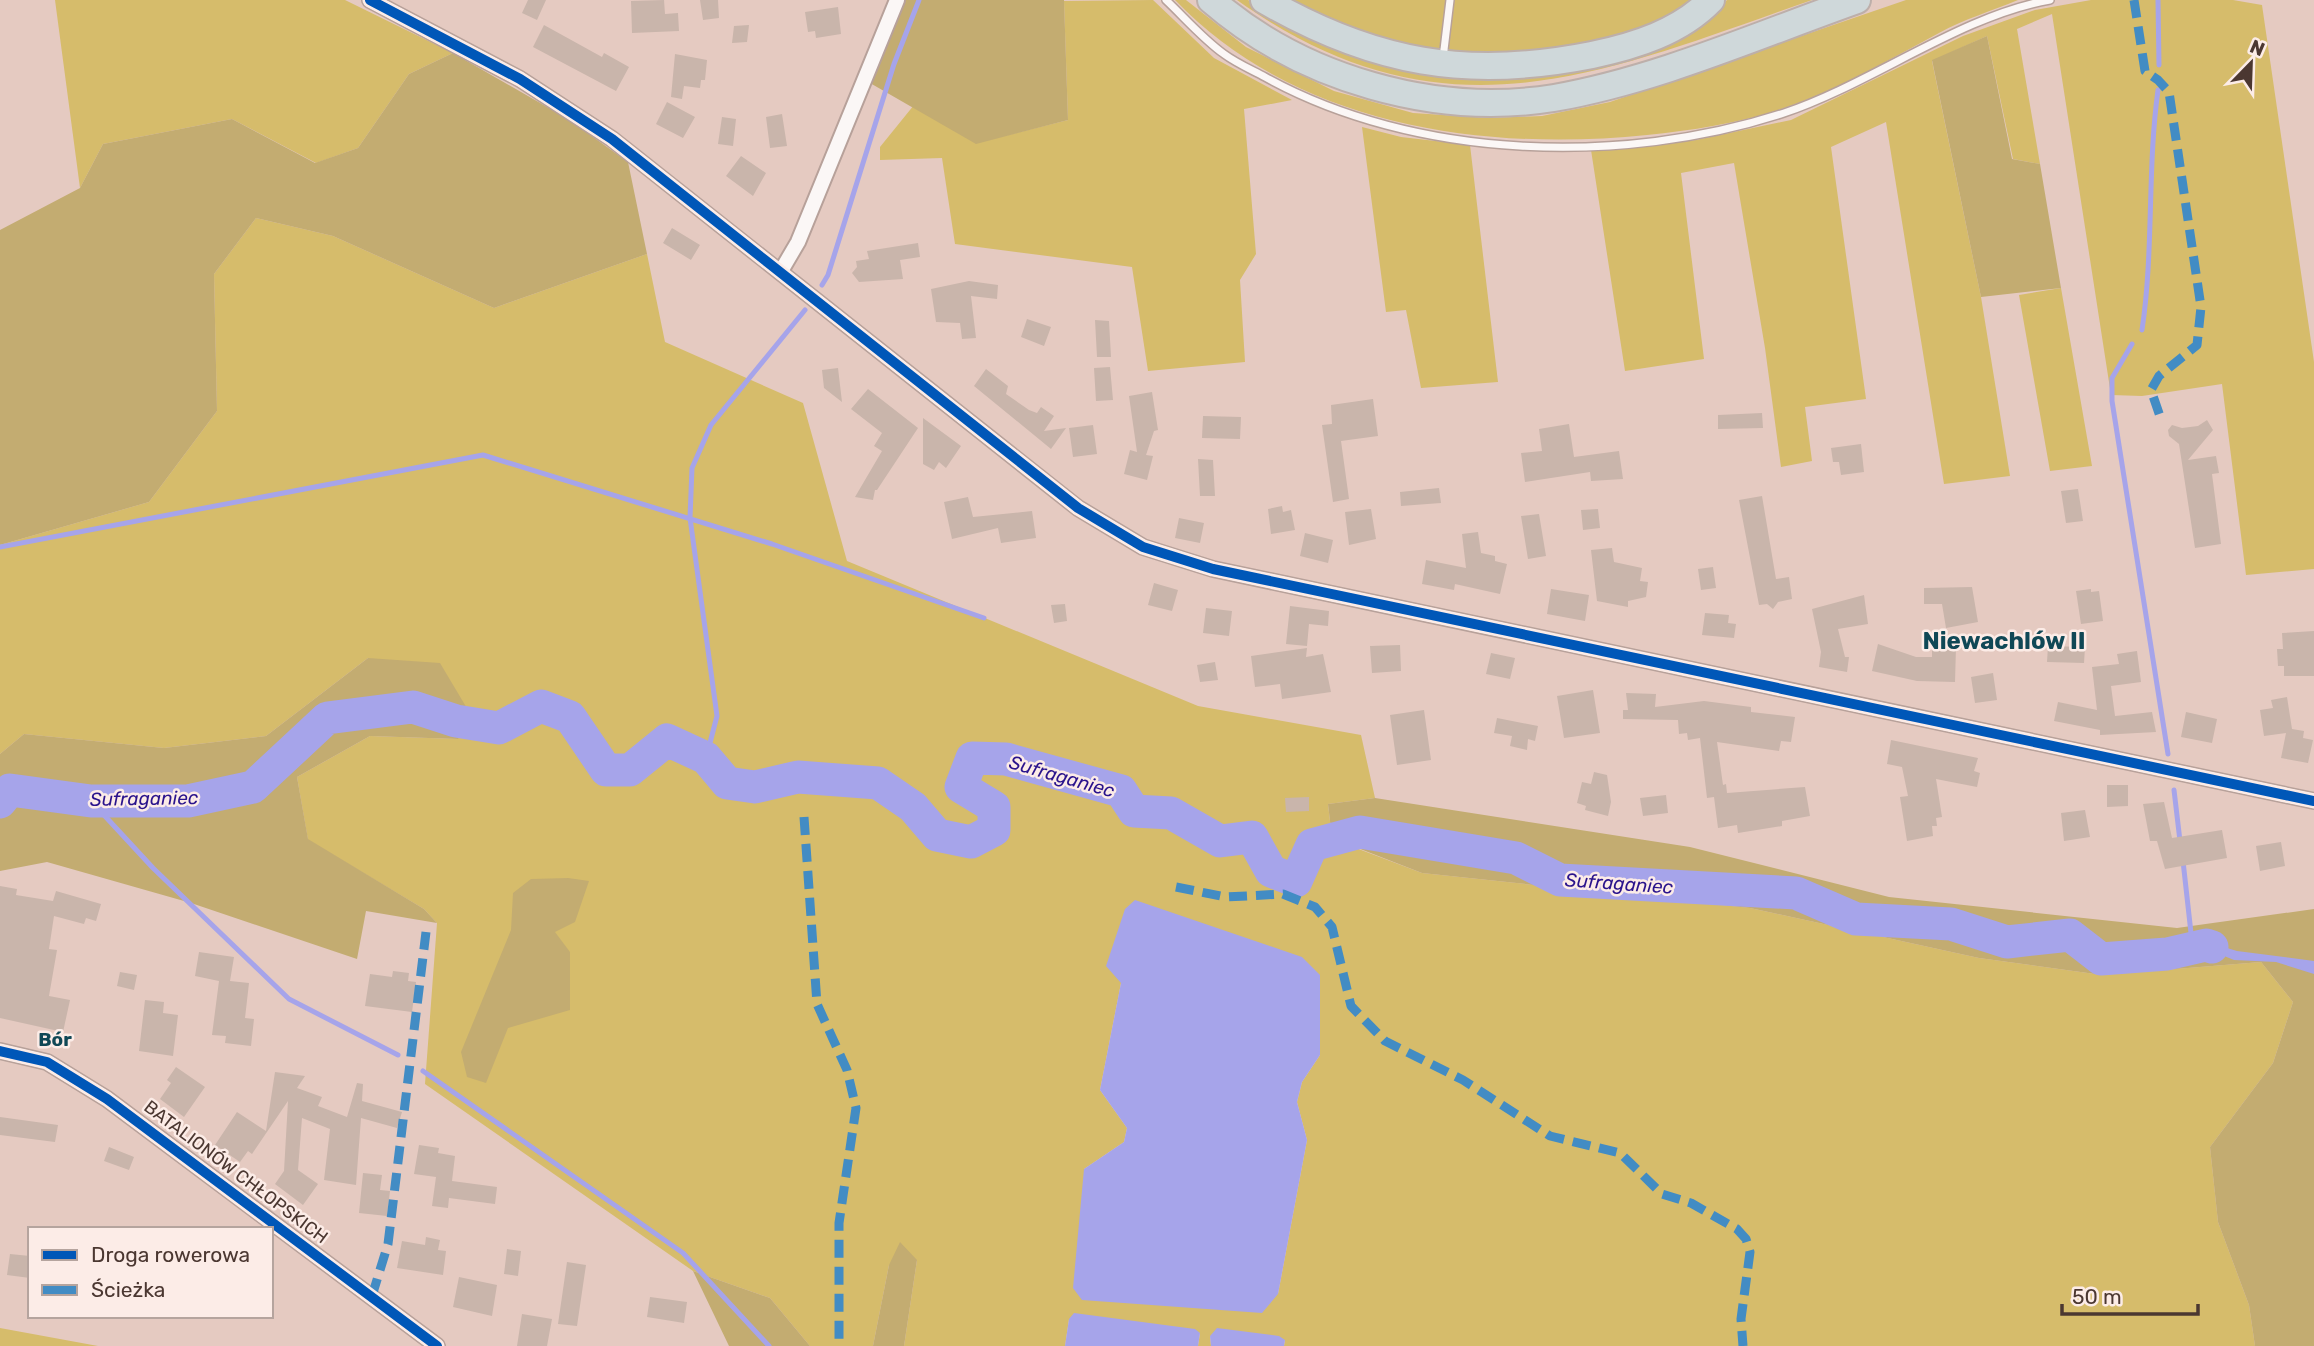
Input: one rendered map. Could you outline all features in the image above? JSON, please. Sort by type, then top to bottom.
[{"type":"highway","points":[[1212,0],[1233,19],[1268,41],[1307,62],[1353,80],[1405,95],[1483,101],[1551,98],[1598,88],[1857,0]]},
{"type":"highway","points":[[1264,0],[1301,22],[1351,44],[1442,65],[1501,68],[1614,50],[1687,22],[1711,0]]},
{"type":"street","points":[[370,0],[558,102],[623,147],[1078,508],[1124,537],[1164,555],[1284,584],[2314,801]]},
{"type":"street","points":[[781,271],[803,232],[897,0]]},
{"type":"street","name":"BATALIONÓW CHŁOPSKICH","points":[[0,1051],[47,1062],[95,1091],[438,1346]]},
{"type":"lane","points":[[1166,0],[1224,54],[1289,90],[1343,113],[1407,131],[1515,146],[1612,146],[1692,136],[1784,113],[1862,80],[1961,31],[2034,3],[2050,0]]},
{"type":"lane","points":[[1442,65],[1450,0]]},
{"type":"shaded area","points":[[55,0],[345,0],[453,53],[409,74],[358,148],[316,163],[232,119],[103,144],[80,188]]},
{"type":"shaded area","points":[[904,0],[1064,0],[1068,120],[976,144],[870,83]]},
{"type":"shaded area","points":[[1153,0],[1214,58],[1292,100],[1244,109],[1256,254],[1240,280],[1245,362],[1148,371],[1132,267],[955,244],[942,158],[880,160],[880,147],[914,105],[976,143],[1068,120],[1064,1]]},
{"type":"shaded area","points":[[1175,0],[1186,0],[1246,47],[1334,91],[1413,113],[1489,118],[1542,116],[1610,102],[1906,0],[2018,0],[1949,28],[1826,92],[1770,113],[1735,122],[1647,135],[1520,139],[1456,133],[1394,121],[1333,102],[1276,76],[1223,42]]},
{"type":"shaded area","points":[[1237,0],[1248,0],[1282,22],[1487,77],[1715,13],[1727,0],[1812,0],[1661,52],[1591,71],[1522,83],[1453,84],[1383,72],[1312,45]]},
{"type":"shaded area","points":[[1288,0],[1696,0],[1677,14],[1600,44],[1490,59],[1361,38]]},
{"type":"shaded area","points":[[2091,0],[2233,0],[2262,5],[2314,362],[2314,569],[2246,575],[2222,384],[2142,396],[2111,395],[2052,14],[2017,29],[2040,164],[2013,159],[1987,36],[1932,61],[1981,297],[2010,476],[1944,484],[1886,122],[1831,147],[1866,399],[1805,407],[1812,461],[1781,467],[1765,348],[1734,163],[1681,173],[1704,359],[1625,371],[1591,150],[1696,140],[1791,120],[1963,36],[2035,10]]},
{"type":"shaded area","points":[[1987,36],[2012,159],[2040,164],[2061,288],[1981,297],[1932,60]]},
{"type":"shaded area","points":[[453,53],[568,119],[628,162],[647,254],[494,308],[333,236],[256,218],[214,274],[217,411],[149,502],[0,545],[0,230],[80,188],[103,144],[232,119],[315,163],[358,148],[409,74]]},
{"type":"shaded area","points":[[1362,127],[1401,137],[1470,145],[1498,382],[1421,388],[1406,310],[1386,312]]},
{"type":"shaded area","points":[[256,218],[333,236],[494,308],[647,254],[665,342],[803,403],[847,561],[1198,706],[1361,735],[1375,798],[1328,804],[1332,839],[1422,873],[1750,908],[1979,958],[2102,975],[2261,962],[2293,1002],[2273,1063],[2210,1147],[2218,1222],[2249,1305],[2255,1346],[1284,1346],[1285,1340],[1210,1336],[1211,1346],[1198,1346],[1200,1333],[1069,1319],[1065,1346],[904,1346],[917,1260],[889,1265],[873,1346],[810,1346],[770,1298],[693,1271],[425,1084],[437,923],[424,909],[308,840],[297,777],[370,736],[458,739],[368,658],[266,736],[164,748],[24,734],[0,754],[0,545],[149,502],[217,411],[214,274]],"holes":[[[1121,983],[1320,1055],[1302,1082],[1297,1102],[1307,1140],[1278,1294],[1084,1169],[1124,1142],[1127,1128],[1100,1090]]]},
{"type":"shaded area","points":[[2061,288],[2092,466],[2050,471],[2019,295]]},
{"type":"shaded area","points":[[368,658],[440,663],[471,715],[458,739],[370,736],[297,777],[308,839],[424,909],[437,923],[366,911],[357,959],[191,903],[47,862],[0,871],[0,754],[24,734],[164,748],[266,736]]},
{"type":"shaded area","points":[[1375,798],[1690,847],[1889,897],[2177,928],[2314,909],[2314,1346],[2255,1346],[2249,1305],[2218,1222],[2210,1147],[2273,1063],[2293,1002],[2261,962],[2102,975],[1979,958],[1750,908],[1422,873],[1332,838],[1328,804]]},
{"type":"shaded area","points":[[568,878],[589,881],[575,922],[555,932],[570,952],[570,1010],[508,1028],[486,1083],[467,1077],[461,1052],[511,930],[513,893],[531,879]]},
{"type":"shaded area","points":[[900,1242],[917,1260],[904,1346],[873,1346],[889,1265]]},
{"type":"shaded area","points":[[693,1271],[770,1298],[810,1346],[729,1346]]},
{"type":"shaded area","points":[[0,1328],[98,1346],[0,1346]]},
{"type":"water","points":[[1135,900],[1302,957],[1320,975],[1320,1055],[1302,1082],[1297,1102],[1307,1140],[1278,1294],[1262,1313],[1082,1300],[1073,1288],[1084,1169],[1124,1142],[1127,1128],[1100,1090],[1121,983],[1106,966],[1125,909]]},
{"type":"water","points":[[2191,937],[2237,951],[2314,961],[2314,974],[2276,962],[2234,960],[2212,951],[2168,958],[2167,950],[2186,946]]},
{"type":"water","points":[[1074,1313],[1195,1329],[1200,1333],[1198,1346],[1065,1346],[1069,1319]]},
{"type":"water","points":[[1217,1328],[1279,1336],[1285,1340],[1284,1346],[1211,1346],[1210,1336]]},
{"type":"building","points":[[528,0],[546,0],[537,20],[522,13]]},
{"type":"building","points":[[664,0],[665,14],[678,13],[679,31],[632,33],[631,1]]},
{"type":"building","points":[[700,0],[718,0],[719,18],[703,20]]},
{"type":"building","points":[[838,7],[841,34],[816,38],[815,31],[808,32],[805,12]]},
{"type":"building","points":[[544,25],[602,57],[604,53],[629,67],[616,91],[533,47]]},
{"type":"building","points":[[749,25],[747,42],[732,43],[734,26]]},
{"type":"building","points":[[675,54],[707,60],[705,80],[701,80],[700,88],[684,86],[682,99],[671,97]]},
{"type":"building","points":[[667,102],[695,117],[683,138],[656,124]]},
{"type":"building","points":[[782,114],[787,146],[770,148],[766,117]]},
{"type":"building","points":[[722,117],[736,119],[733,146],[718,144]]},
{"type":"building","points":[[741,156],[766,173],[753,196],[726,176]]},
{"type":"building","points":[[672,228],[700,245],[691,260],[663,243]]},
{"type":"building","points":[[918,243],[920,257],[900,260],[903,279],[859,282],[852,273],[857,267],[856,261],[869,259],[867,251]]},
{"type":"building","points":[[969,281],[998,285],[997,299],[971,296],[976,338],[962,339],[960,323],[936,322],[931,289]]},
{"type":"building","points":[[1027,319],[1051,327],[1044,346],[1021,337]]},
{"type":"building","points":[[1095,320],[1109,321],[1111,357],[1097,357]]},
{"type":"building","points":[[1110,367],[1113,400],[1096,401],[1094,368]]},
{"type":"building","points":[[838,368],[842,402],[824,388],[822,370]]},
{"type":"building","points":[[986,369],[1008,386],[1006,394],[1029,410],[1037,413],[1041,407],[1054,416],[1044,431],[1066,428],[1051,449],[974,386]]},
{"type":"building","points":[[868,389],[918,428],[875,490],[873,500],[855,497],[882,451],[874,446],[882,433],[851,409]]},
{"type":"building","points":[[1152,392],[1158,430],[1154,431],[1146,455],[1153,456],[1147,480],[1124,474],[1130,450],[1137,452],[1129,396]]},
{"type":"building","points":[[1373,399],[1378,436],[1341,441],[1349,499],[1333,502],[1322,425],[1332,424],[1331,405]]},
{"type":"building","points":[[1762,413],[1763,428],[1718,429],[1718,415]]},
{"type":"building","points":[[1203,416],[1241,417],[1240,439],[1202,438]]},
{"type":"building","points":[[923,418],[961,446],[946,468],[939,462],[934,470],[923,464]]},
{"type":"building","points":[[2207,420],[2213,430],[2188,460],[2216,456],[2219,473],[2212,474],[2221,544],[2195,548],[2179,444],[2169,436],[2168,430],[2172,425],[2182,428],[2198,426]]},
{"type":"building","points":[[1569,424],[1574,457],[1619,451],[1623,479],[1591,481],[1590,472],[1525,482],[1521,453],[1542,451],[1539,429]]},
{"type":"building","points":[[1093,425],[1097,454],[1073,457],[1069,428]]},
{"type":"building","points":[[1861,444],[1864,472],[1841,475],[1839,462],[1833,462],[1831,448]]},
{"type":"building","points":[[1198,459],[1213,460],[1215,496],[1200,496]]},
{"type":"building","points":[[1439,488],[1441,503],[1401,506],[1400,492]]},
{"type":"building","points":[[2078,489],[2083,521],[2066,523],[2061,491]]},
{"type":"building","points":[[1762,496],[1776,579],[1789,577],[1792,599],[1778,602],[1773,609],[1767,604],[1759,605],[1739,500]]},
{"type":"building","points":[[968,497],[973,517],[1032,511],[1036,538],[1001,543],[998,528],[952,539],[944,502]]},
{"type":"building","points":[[1282,506],[1283,512],[1291,510],[1295,530],[1271,534],[1268,509]]},
{"type":"building","points":[[1371,509],[1376,539],[1349,545],[1345,512]]},
{"type":"building","points":[[1598,509],[1600,528],[1583,530],[1581,510]]},
{"type":"building","points":[[1539,514],[1546,556],[1528,559],[1521,516]]},
{"type":"building","points":[[1179,518],[1204,523],[1200,543],[1175,538]]},
{"type":"building","points":[[1478,532],[1481,553],[1495,556],[1495,561],[1507,564],[1500,594],[1455,584],[1454,590],[1422,584],[1426,560],[1466,568],[1462,534]]},
{"type":"building","points":[[1305,533],[1333,540],[1328,563],[1300,556]]},
{"type":"building","points":[[1612,548],[1614,562],[1642,568],[1640,581],[1648,582],[1646,597],[1628,601],[1628,607],[1597,601],[1591,550]]},
{"type":"building","points":[[1713,567],[1716,588],[1701,590],[1698,569]]},
{"type":"building","points":[[1154,583],[1178,590],[1172,611],[1148,605]]},
{"type":"building","points":[[1972,587],[1978,622],[1946,628],[1942,604],[1924,604],[1924,588]]},
{"type":"building","points":[[1551,589],[1589,595],[1585,621],[1547,614]]},
{"type":"building","points":[[2091,589],[2091,592],[2099,591],[2103,621],[2081,624],[2076,591]]},
{"type":"building","points":[[1864,595],[1868,624],[1838,629],[1845,657],[1849,657],[1847,672],[1819,667],[1821,652],[1812,609]]},
{"type":"building","points":[[1065,604],[1067,621],[1054,623],[1051,605]]},
{"type":"building","points":[[1290,606],[1329,611],[1328,626],[1309,624],[1307,646],[1286,644]]},
{"type":"building","points":[[1206,608],[1232,611],[1229,636],[1203,633]]},
{"type":"building","points":[[1705,613],[1729,615],[1728,623],[1736,624],[1734,638],[1702,635]]},
{"type":"building","points":[[2314,631],[2314,676],[2284,676],[2284,666],[2278,666],[2277,649],[2283,649],[2282,633]]},
{"type":"building","points":[[1878,644],[1916,657],[1932,657],[1932,647],[1956,647],[1955,682],[1917,681],[1872,671]]},
{"type":"building","points":[[1400,645],[1401,671],[1372,673],[1370,646]]},
{"type":"building","points":[[2048,646],[2085,647],[2084,663],[2047,662]]},
{"type":"building","points":[[1307,648],[1306,657],[1323,654],[1331,692],[1282,699],[1280,684],[1255,687],[1251,656]]},
{"type":"building","points":[[2137,651],[2141,682],[2111,686],[2115,716],[2152,712],[2156,732],[2100,735],[2100,730],[2054,721],[2058,702],[2097,710],[2092,667],[2119,664],[2117,654]]},
{"type":"building","points":[[1491,653],[1515,658],[1510,679],[1486,674]]},
{"type":"building","points":[[1215,662],[1218,680],[1200,682],[1197,665]]},
{"type":"building","points":[[1993,673],[1997,700],[1975,703],[1971,677]]},
{"type":"building","points":[[1593,690],[1600,733],[1564,738],[1557,696]]},
{"type":"building","points":[[1626,693],[1656,694],[1655,707],[1704,701],[1751,707],[1751,712],[1795,717],[1791,742],[1781,741],[1779,751],[1717,742],[1723,785],[1726,784],[1727,793],[1805,787],[1810,816],[1782,821],[1782,826],[1738,833],[1737,825],[1718,828],[1714,797],[1707,798],[1700,738],[1688,740],[1687,733],[1679,734],[1678,720],[1623,719],[1623,710],[1628,710]]},
{"type":"building","points":[[2287,697],[2292,729],[2304,731],[2303,738],[2313,740],[2308,763],[2281,758],[2286,733],[2264,736],[2260,710],[2273,708],[2271,700]]},
{"type":"building","points":[[1424,710],[1431,760],[1397,765],[1390,715]]},
{"type":"building","points":[[2186,712],[2217,719],[2212,743],[2181,737]]},
{"type":"building","points":[[1497,718],[1538,726],[1535,741],[1528,739],[1527,750],[1510,746],[1512,736],[1494,733]]},
{"type":"building","points":[[1891,740],[1978,758],[1974,771],[1980,773],[1977,787],[1936,779],[1942,817],[1936,818],[1937,826],[1932,826],[1933,836],[1907,841],[1900,797],[1908,796],[1902,767],[1887,764]]},
{"type":"building","points":[[1594,772],[1607,775],[1611,802],[1608,816],[1585,810],[1586,806],[1577,803],[1582,782],[1591,784]]},
{"type":"building","points":[[2107,785],[2128,785],[2128,806],[2107,807]]},
{"type":"building","points":[[1666,795],[1668,813],[1643,816],[1640,798]]},
{"type":"building","points":[[1309,797],[1309,811],[1286,812],[1285,798]]},
{"type":"building","points":[[2164,802],[2172,838],[2222,830],[2227,858],[2165,869],[2157,841],[2150,841],[2143,804]]},
{"type":"building","points":[[2085,810],[2090,837],[2064,841],[2061,813]]},
{"type":"building","points":[[2281,842],[2285,866],[2260,871],[2256,846]]},
{"type":"building","points":[[0,886],[17,889],[16,895],[53,901],[56,891],[101,904],[96,921],[86,918],[84,924],[54,916],[49,949],[57,950],[49,996],[70,1000],[63,1032],[0,1018]]},
{"type":"building","points":[[199,952],[234,957],[230,981],[249,983],[245,1018],[254,1019],[251,1046],[225,1043],[226,1036],[212,1035],[219,981],[195,976]]},
{"type":"building","points":[[393,971],[409,973],[408,981],[416,982],[412,1012],[365,1006],[370,974],[392,977]]},
{"type":"building","points":[[120,972],[137,975],[134,990],[117,986]]},
{"type":"building","points":[[145,1000],[164,1002],[163,1013],[178,1015],[173,1056],[139,1051]]},
{"type":"building","points":[[176,1067],[205,1087],[184,1117],[160,1099],[171,1083],[167,1080]]},
{"type":"building","points":[[275,1072],[305,1076],[297,1088],[322,1097],[318,1106],[347,1117],[357,1083],[363,1084],[362,1101],[402,1112],[397,1128],[361,1118],[356,1185],[324,1180],[330,1129],[302,1118],[298,1170],[318,1184],[303,1205],[275,1184],[284,1171],[288,1101],[252,1154],[248,1151],[240,1162],[215,1145],[237,1112],[266,1131]]},
{"type":"building","points":[[0,1117],[58,1125],[55,1142],[0,1135]]},
{"type":"building","points":[[419,1145],[439,1148],[438,1153],[455,1156],[452,1181],[497,1187],[495,1204],[449,1198],[448,1208],[432,1206],[436,1177],[414,1174]]},
{"type":"building","points":[[109,1147],[134,1157],[129,1170],[104,1161]]},
{"type":"building","points":[[363,1173],[382,1175],[380,1190],[390,1191],[387,1216],[359,1213]]},
{"type":"building","points":[[426,1237],[440,1240],[438,1250],[446,1251],[443,1275],[397,1268],[402,1241],[425,1245]]},
{"type":"building","points":[[507,1249],[521,1251],[518,1276],[504,1274]]},
{"type":"building","points":[[10,1254],[28,1256],[28,1278],[7,1275]]},
{"type":"building","points":[[567,1262],[586,1265],[577,1326],[558,1324]]},
{"type":"building","points":[[459,1277],[497,1285],[492,1316],[453,1307]]},
{"type":"building","points":[[650,1297],[687,1302],[684,1323],[647,1317]]},
{"type":"building","points":[[522,1314],[552,1319],[547,1346],[517,1346]]},
{"type":"waterway","points":[[822,285],[828,275],[894,64],[919,0]]},
{"type":"waterway","points":[[2158,0],[2159,65]]},
{"type":"waterway","points":[[2142,330],[2158,90]]},
{"type":"waterway","points":[[706,758],[717,716],[690,518],[692,468],[711,425],[805,310]]},
{"type":"waterway","points":[[2132,344],[2112,378],[2112,401],[2168,754]]},
{"type":"waterway","points":[[0,547],[483,455],[772,544],[984,618]]},
{"type":"waterway","name":"Sufraganiec","points":[[0,802],[10,790],[91,801],[188,801],[253,787],[327,718],[413,707],[456,721],[499,728],[541,706],[570,717],[606,770],[630,770],[667,740],[706,758],[727,783],[755,787],[798,777],[878,783],[913,807],[937,835],[971,842],[994,830],[994,807],[961,787],[972,758],[1006,759],[1121,791],[1134,811],[1171,813],[1220,841],[1252,837],[1271,871],[1296,881],[1312,845],[1360,832],[1516,858],[1560,880],[1796,893],[1856,919],[1951,924],[2007,942],[2070,935],[2101,959],[2167,954],[2206,945],[2212,947]]},
{"type":"waterway","points":[[2174,790],[2180,841]]},
{"type":"waterway","points":[[91,801],[153,868],[289,999],[398,1055]]},
{"type":"waterway","points":[[2183,861],[2192,942]]},
{"type":"waterway","points":[[423,1071],[683,1253],[769,1346]]},
{"type":"marked path","points":[[2134,0],[2145,71],[2169,92],[2201,307],[2197,345],[2159,376],[2151,390],[2162,422]]},
{"type":"marked path","points":[[804,817],[817,1004],[847,1070],[856,1108],[839,1223],[839,1346]]},
{"type":"marked path","points":[[1176,887],[1226,897],[1283,894],[1315,907],[1332,927],[1351,1006],[1385,1041],[1463,1080],[1550,1136],[1620,1153],[1662,1194],[1691,1203],[1737,1229],[1746,1239],[1750,1252],[1741,1319],[1743,1346]]},
{"type":"marked path","points":[[372,1296],[388,1244],[426,932]]},
{"type":"cycle path","points":[[370,0],[520,79],[612,139],[1078,508],[1143,547],[1213,569],[2314,801]]},
{"type":"cycle path","points":[[0,1051],[47,1062],[107,1099],[437,1346]]},
{"type":"district","name":"Niewachlów II","points":[[2004,641]]},
{"type":"district","name":"Bór","points":[[55,1039]]}]
